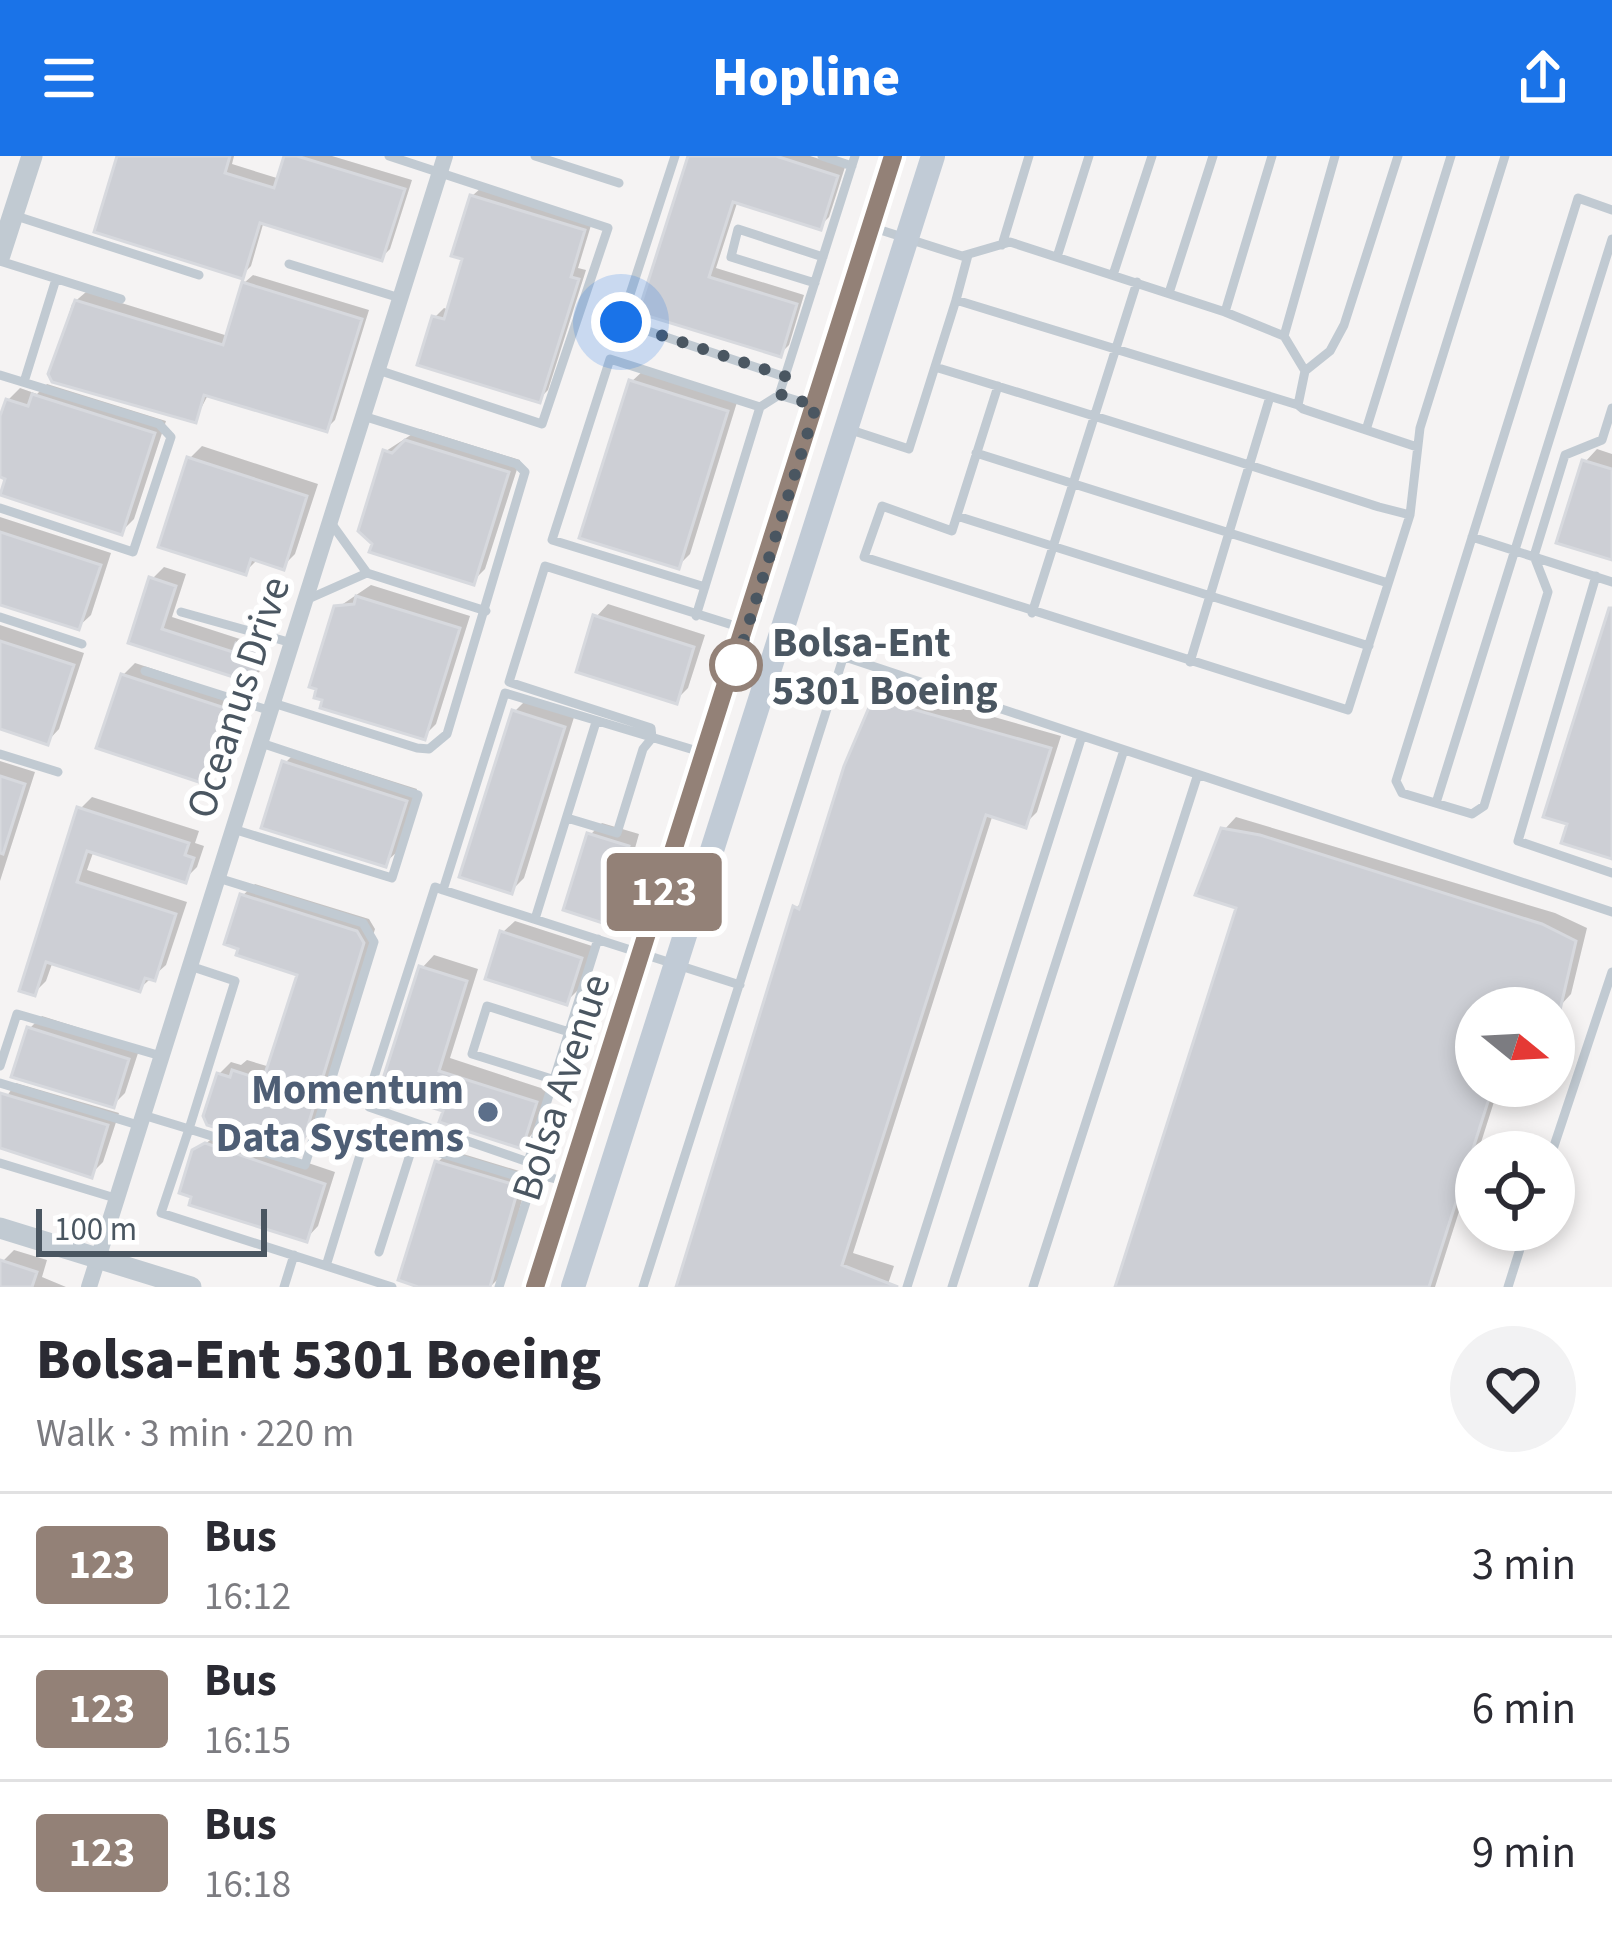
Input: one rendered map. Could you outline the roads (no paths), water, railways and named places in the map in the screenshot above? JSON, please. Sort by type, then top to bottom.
[{"type":"main road","name":"Bolsa Avenue","points":[[536,1287],[893,156]]},
{"type":"main road","name":"Bolsa Avenue","points":[[574,1287],[933,156]]},
{"type":"main road","points":[[747,629],[779,636]]},
{"type":"street","points":[[0,258],[32,156]]},
{"type":"street","name":"Oceanus Drive","points":[[89,1287],[443,163]]},
{"type":"street","points":[[0,1228],[191,1287]]},
{"type":"lane","points":[[378,370],[542,424],[608,228],[443,163],[389,156]]},
{"type":"lane","points":[[535,156],[619,183]]},
{"type":"lane","points":[[675,156],[621,322],[785,376]]},
{"type":"lane","points":[[696,616],[760,407],[779,394],[854,161],[822,156]]},
{"type":"lane","points":[[1002,244],[1029,156]]},
{"type":"lane","points":[[1057,257],[1089,156]]},
{"type":"lane","points":[[1113,274],[1151,156]]},
{"type":"lane","points":[[1169,293],[1213,156]]},
{"type":"lane","points":[[1225,312],[1272,156]]},
{"type":"lane","points":[[1284,336],[1335,156]]},
{"type":"lane","points":[[1298,405],[1305,371],[1330,351],[1344,325],[1398,156]]},
{"type":"lane","points":[[1366,430],[1451,156]]},
{"type":"lane","points":[[998,386],[949,532],[882,506],[864,557],[1346,712],[1410,515],[1417,447],[1505,156]]},
{"type":"lane","points":[[1612,210],[1578,198],[1396,781],[1402,793],[1472,814],[1484,806],[1548,592],[1534,556],[1565,455],[1602,440],[1612,408]]},
{"type":"lane","points":[[13,215],[199,275]]},
{"type":"lane","points":[[871,226],[968,255],[1002,244],[1137,282],[1284,336],[1305,371]]},
{"type":"lane","points":[[814,283],[731,257],[738,229],[823,257]]},
{"type":"lane","points":[[1436,803],[1612,239]]},
{"type":"lane","points":[[846,429],[909,449],[968,255]]},
{"type":"lane","points":[[0,258],[121,299]]},
{"type":"lane","points":[[289,264],[400,298]]},
{"type":"lane","points":[[24,382],[56,279]]},
{"type":"lane","points":[[1032,613],[1137,282]]},
{"type":"lane","points":[[956,300],[1269,400],[1298,405],[1417,447]]},
{"type":"lane","points":[[705,587],[552,540],[610,359],[760,407]]},
{"type":"lane","points":[[935,367],[1410,515]]},
{"type":"lane","points":[[0,375],[159,424],[172,437],[133,552],[0,508]]},
{"type":"lane","points":[[779,394],[816,406]]},
{"type":"lane","points":[[1190,662],[1269,400]]},
{"type":"lane","points":[[145,671],[429,749],[447,734],[525,472],[517,464],[363,416]]},
{"type":"lane","points":[[976,453],[1388,584]]},
{"type":"lane","points":[[957,516],[1369,646]]},
{"type":"lane","points":[[331,522],[367,573],[486,611]]},
{"type":"lane","points":[[1472,537],[1612,582]]},
{"type":"lane","points":[[567,818],[617,833],[643,748],[652,738],[651,728],[509,682],[544,566],[747,629]]},
{"type":"lane","points":[[305,601],[367,573]]},
{"type":"lane","points":[[1596,577],[1518,841],[1612,873]]},
{"type":"lane","points":[[182,612],[292,643]]},
{"type":"lane","points":[[0,617],[82,644]]},
{"type":"lane","points":[[779,636],[845,652],[1081,739],[1612,911]]},
{"type":"lane","points":[[644,1287],[845,652]]},
{"type":"lane","points":[[443,890],[506,693],[708,754]]},
{"type":"lane","points":[[535,919],[596,722]]},
{"type":"lane","points":[[907,1287],[1081,739]]},
{"type":"lane","points":[[233,829],[392,878],[412,816],[418,795],[260,743]]},
{"type":"lane","points":[[952,1287],[1123,752]]},
{"type":"lane","points":[[0,754],[58,772]]},
{"type":"lane","points":[[1033,1287],[1197,777]]},
{"type":"lane","points":[[0,1083],[189,1129],[305,1165],[374,942],[364,922],[218,878]]},
{"type":"lane","points":[[536,1174],[528,1162],[369,1107],[367,1099],[435,887],[740,986]]},
{"type":"lane","points":[[528,1162],[598,940]]},
{"type":"lane","points":[[190,966],[235,981],[161,1213],[392,1287]]},
{"type":"lane","points":[[1559,1131],[1612,972]]},
{"type":"lane","points":[[555,1080],[472,1054],[487,1006],[569,1032]]},
{"type":"lane","points":[[0,1066],[17,1014],[162,1057]]},
{"type":"lane","points":[[326,1266],[364,1142],[374,1133],[524,1178],[536,1174],[569,1183]]},
{"type":"lane","points":[[379,1252],[413,1145]]},
{"type":"lane","points":[[0,1163],[118,1198]]},
{"type":"lane","points":[[499,1287],[536,1174]]},
{"type":"lane","points":[[1508,1287],[1519,1251]]},
{"type":"lane","points":[[284,1287],[294,1255]]},
{"type":"place","name":"Bolsa-Ent 5301 Boeing","points":[[736,665]]},
{"type":"place","name":"Momentum Data Systems","points":[[488,1112]]}]
